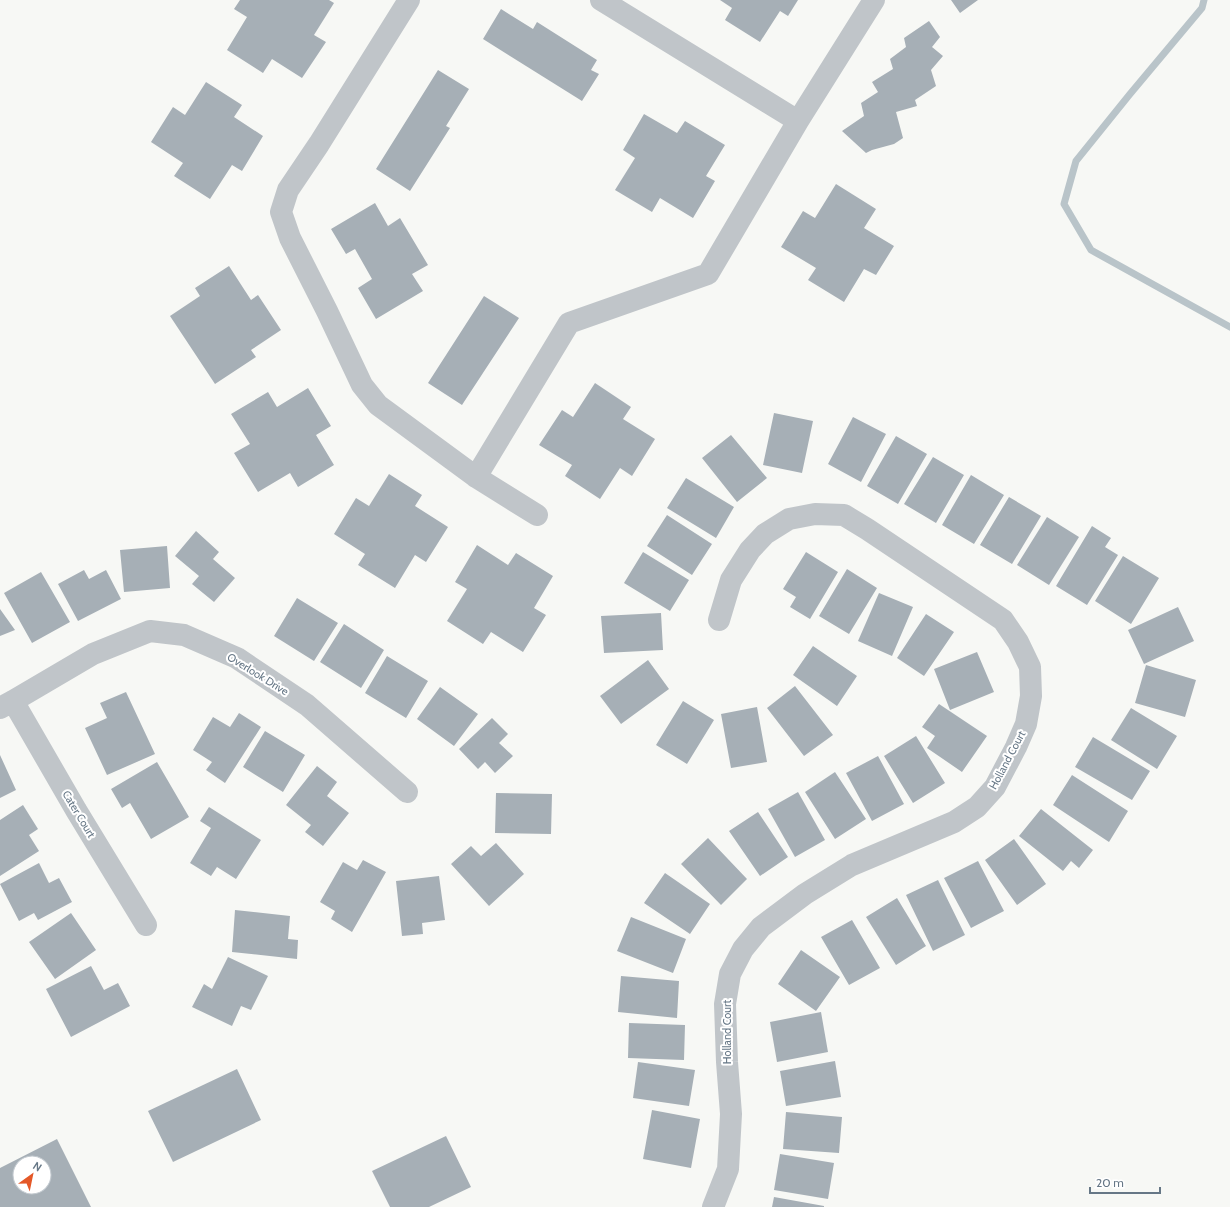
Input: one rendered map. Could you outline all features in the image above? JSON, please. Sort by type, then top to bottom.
[{"type":"street","points":[[409,0],[288,190],[281,212],[290,238],[362,385],[378,405],[476,477],[537,515]]},
{"type":"street","points":[[601,0],[798,121]]},
{"type":"street","points":[[476,477],[569,323],[708,274],[798,121],[874,0]]},
{"type":"street","name":"Holland Court","points":[[713,1207],[728,1169],[732,1114],[727,1062],[725,1004],[730,974],[743,949],[761,927],[805,894],[852,865],[954,822],[977,807],[994,787],[1016,747],[1026,724],[1031,696],[1030,667],[1018,642],[1003,620],[867,529],[844,516],[815,514],[789,519],[765,534],[750,550],[731,580],[719,620]]},
{"type":"street","name":"Overlook Drive","points":[[7,704],[93,654],[150,632],[184,635],[237,658],[307,705],[407,792]]},
{"type":"street","name":"Cater Court","points":[[7,704],[76,810],[146,925]]},
{"type":"building","points":[[240,0],[329,0],[334,3],[314,35],[326,42],[302,78],[272,59],[263,73],[227,50],[247,17],[234,9]]},
{"type":"building","points":[[720,0],[798,0],[788,16],[780,11],[760,42],[725,20],[732,8]]},
{"type":"building","points":[[951,0],[978,0],[960,13]]},
{"type":"building","points":[[501,9],[533,29],[537,22],[597,60],[591,70],[599,74],[582,101],[483,39]]},
{"type":"building","points":[[929,21],[940,37],[932,47],[943,56],[931,70],[936,86],[915,100],[917,106],[896,112],[903,138],[894,144],[866,153],[842,131],[864,116],[861,103],[878,92],[872,82],[893,69],[890,59],[906,47],[904,38]]},
{"type":"building","points":[[438,70],[469,89],[446,126],[450,128],[410,191],[376,169]]},
{"type":"building","points":[[206,82],[242,105],[234,117],[263,136],[242,171],[232,165],[210,199],[174,176],[183,163],[151,142],[173,107],[185,115]]},
{"type":"building","points":[[644,114],[677,133],[685,121],[725,145],[706,176],[715,181],[693,218],[660,198],[652,212],[615,190],[635,158],[623,150]]},
{"type":"building","points":[[836,184],[876,209],[864,228],[894,246],[876,275],[864,269],[844,302],[808,280],[816,268],[781,247],[803,211],[815,218]]},
{"type":"building","points":[[375,203],[388,226],[400,218],[428,265],[412,274],[423,291],[376,319],[358,288],[372,279],[355,249],[346,254],[331,229]]},
{"type":"building","points":[[229,266],[251,300],[258,295],[281,330],[251,350],[256,357],[215,384],[170,316],[200,296],[195,288]]},
{"type":"building","points":[[484,296],[519,318],[462,405],[428,383]]},
{"type":"building","points":[[595,383],[631,407],[623,419],[655,439],[632,476],[620,468],[600,499],[565,476],[572,465],[539,445],[562,410],[573,417]]},
{"type":"building","points":[[308,388],[331,426],[316,435],[334,465],[298,487],[290,473],[258,492],[234,453],[250,444],[231,414],[268,392],[277,407]]},
{"type":"building","points":[[774,413],[813,421],[802,473],[763,465]]},
{"type":"building","points":[[853,417],[886,434],[861,482],[828,464]]},
{"type":"building","points":[[731,435],[767,478],[737,502],[702,458]]},
{"type":"building","points":[[896,436],[927,454],[898,504],[867,486]]},
{"type":"building","points":[[933,457],[964,475],[936,523],[904,504]]},
{"type":"building","points":[[389,474],[422,495],[415,506],[448,527],[426,562],[415,555],[395,588],[358,565],[365,554],[334,534],[356,498],[369,506]]},
{"type":"building","points":[[971,475],[1004,495],[974,544],[942,525]]},
{"type":"building","points":[[686,478],[734,507],[716,538],[667,508]]},
{"type":"building","points":[[1009,497],[1041,516],[1012,564],[980,545]]},
{"type":"building","points":[[667,515],[712,544],[692,575],[647,546]]},
{"type":"building","points":[[1047,517],[1079,537],[1049,585],[1017,565]]},
{"type":"building","points":[[1092,526],[1111,538],[1105,547],[1118,555],[1087,605],[1056,586]]},
{"type":"building","points":[[196,531],[219,552],[213,559],[235,578],[214,602],[192,584],[199,576],[175,556]]},
{"type":"building","points":[[477,545],[508,565],[516,553],[553,576],[534,608],[546,615],[523,652],[491,632],[483,644],[447,621],[467,589],[455,582]]},
{"type":"building","points":[[167,546],[170,588],[124,592],[120,550]]},
{"type":"building","points":[[643,552],[689,580],[670,611],[624,583]]},
{"type":"building","points":[[806,552],[838,572],[810,619],[790,607],[796,597],[783,589]]},
{"type":"building","points":[[1123,556],[1159,578],[1131,624],[1095,601]]},
{"type":"building","points":[[847,569],[877,588],[849,634],[819,616]]},
{"type":"building","points":[[84,570],[89,579],[106,570],[121,599],[78,621],[58,584]]},
{"type":"building","points":[[41,572],[70,622],[32,643],[4,593]]},
{"type":"building","points":[[879,593],[913,607],[892,656],[858,641]]},
{"type":"building","points":[[297,598],[338,623],[314,661],[274,636]]},
{"type":"building","points":[[1178,607],[1194,641],[1144,664],[1128,630]]},
{"type":"building","points":[[0,609],[15,630],[0,636]]},
{"type":"building","points":[[661,613],[663,650],[604,653],[601,616]]},
{"type":"building","points":[[926,614],[954,632],[924,676],[897,658]]},
{"type":"building","points":[[344,624],[384,650],[361,688],[320,662]]},
{"type":"building","points":[[813,646],[857,676],[837,706],[793,675]]},
{"type":"building","points":[[977,652],[994,692],[950,710],[934,669]]},
{"type":"building","points":[[387,656],[428,681],[406,718],[365,693]]},
{"type":"building","points":[[648,660],[669,689],[621,724],[600,696]]},
{"type":"building","points":[[1146,665],[1196,680],[1185,717],[1135,703]]},
{"type":"building","points":[[795,686],[833,735],[804,756],[767,708]]},
{"type":"building","points":[[440,687],[478,714],[454,746],[417,719]]},
{"type":"building","points":[[126,692],[155,754],[107,775],[85,728],[107,718],[100,703]]},
{"type":"building","points":[[683,701],[714,720],[687,764],[656,745]]},
{"type":"building","points":[[939,704],[987,736],[962,772],[927,748],[935,736],[922,727]]},
{"type":"building","points":[[757,707],[767,762],[731,768],[721,714]]},
{"type":"building","points":[[1131,708],[1177,736],[1157,769],[1111,740]]},
{"type":"building","points":[[239,713],[261,727],[225,783],[206,770],[212,762],[193,750],[213,717],[230,727]]},
{"type":"building","points":[[492,718],[508,734],[499,743],[513,756],[495,773],[485,762],[478,769],[459,749]]},
{"type":"building","points":[[265,731],[305,755],[283,792],[243,767]]},
{"type":"building","points":[[916,736],[945,783],[913,803],[884,756]]},
{"type":"building","points":[[1093,737],[1150,771],[1132,800],[1075,767]]},
{"type":"building","points":[[0,755],[16,790],[0,798]]},
{"type":"building","points":[[878,756],[904,804],[872,821],[846,773]]},
{"type":"building","points":[[157,762],[189,817],[151,839],[130,803],[122,808],[111,789]]},
{"type":"building","points":[[317,766],[337,782],[327,796],[349,813],[323,846],[305,832],[311,825],[286,805]]},
{"type":"building","points":[[835,772],[866,819],[835,839],[805,792]]},
{"type":"building","points":[[1072,775],[1128,811],[1109,842],[1053,805]]},
{"type":"building","points":[[798,792],[825,840],[795,857],[768,809]]},
{"type":"building","points":[[496,793],[552,794],[551,834],[495,833]]},
{"type":"building","points":[[23,805],[38,829],[29,835],[39,851],[0,876],[0,820]]},
{"type":"building","points":[[209,807],[261,840],[236,879],[217,867],[211,876],[190,863],[211,828],[200,821]]},
{"type":"building","points":[[1041,809],[1093,850],[1079,868],[1071,861],[1063,871],[1019,836]]},
{"type":"building","points":[[758,812],[788,857],[760,876],[729,831]]},
{"type":"building","points":[[708,838],[747,879],[721,905],[681,864]]},
{"type":"building","points":[[1014,839],[1046,884],[1017,905],[985,860]]},
{"type":"building","points":[[496,843],[524,874],[489,906],[451,864],[471,846],[481,856]]},
{"type":"building","points":[[363,860],[386,872],[352,932],[331,919],[335,911],[320,902],[343,862],[357,870]]},
{"type":"building","points":[[978,861],[1004,911],[971,928],[944,878]]},
{"type":"building","points":[[39,863],[49,883],[59,878],[72,902],[38,920],[34,913],[19,921],[0,884]]},
{"type":"building","points":[[665,873],[710,904],[690,934],[644,903]]},
{"type":"building","points":[[439,876],[445,920],[422,923],[423,934],[402,936],[396,881]]},
{"type":"building","points":[[938,880],[965,935],[933,951],[906,895]]},
{"type":"building","points":[[897,898],[926,946],[896,965],[866,917]]},
{"type":"building","points":[[235,910],[290,916],[288,939],[298,940],[297,959],[232,952]]},
{"type":"building","points":[[71,913],[96,950],[55,979],[29,942]]},
{"type":"building","points":[[631,917],[686,939],[673,973],[617,951]]},
{"type":"building","points":[[852,920],[880,968],[849,985],[821,937]]},
{"type":"building","points":[[801,950],[840,977],[816,1011],[778,984]]},
{"type":"building","points":[[228,957],[268,976],[251,1010],[241,1006],[232,1026],[192,1007],[204,984],[212,989]]},
{"type":"building","points":[[91,966],[104,990],[118,983],[130,1006],[71,1037],[46,989]]},
{"type":"building","points":[[621,976],[679,981],[677,1018],[618,1012]]},
{"type":"building","points":[[821,1012],[828,1052],[777,1062],[770,1022]]},
{"type":"building","points":[[629,1023],[685,1025],[684,1060],[628,1058]]},
{"type":"building","points":[[835,1061],[841,1097],[786,1106],[780,1071]]},
{"type":"building","points":[[638,1062],[695,1070],[689,1106],[633,1098]]},
{"type":"building","points":[[237,1069],[261,1120],[173,1162],[148,1111]]},
{"type":"building","points":[[652,1110],[700,1119],[691,1168],[643,1159]]},
{"type":"building","points":[[786,1112],[842,1117],[839,1153],[783,1149]]},
{"type":"building","points":[[446,1136],[471,1187],[429,1207],[390,1207],[372,1171]]},
{"type":"building","points":[[57,1139],[91,1207],[0,1207],[0,1168],[12,1162],[12,1195],[52,1195],[52,1155],[26,1155]]},
{"type":"building","points":[[780,1154],[834,1163],[828,1199],[774,1190]]},
{"type":"building","points":[[774,1197],[824,1206],[824,1207],[772,1207]]},
{"type":"waterway","points":[[1204,0],[1202,8],[1076,161],[1064,204],[1091,250],[1230,327]]}]
